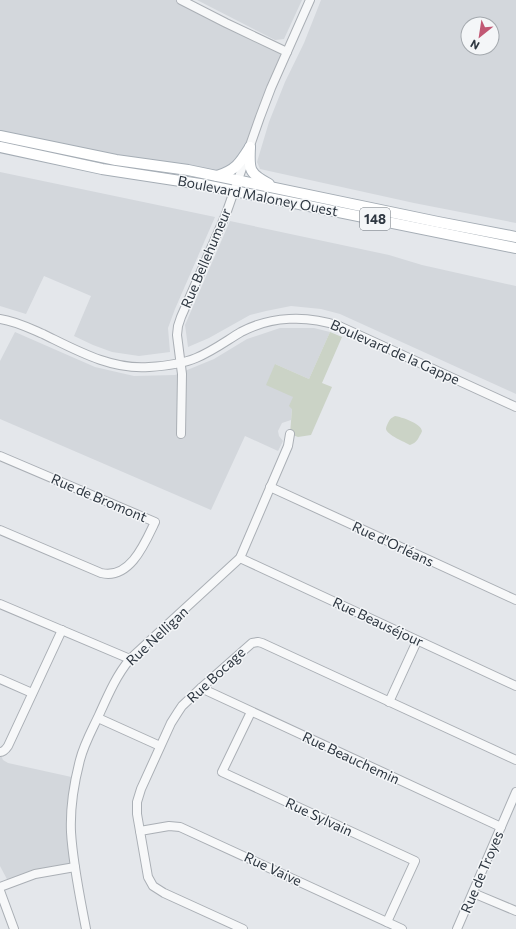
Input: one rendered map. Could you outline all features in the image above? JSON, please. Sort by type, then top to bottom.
[{"type":"main road","name":"Boulevard Maloney Ouest","points":[[0,136],[109,159],[188,170],[516,237]]},
{"type":"main road","points":[[37,155],[39,144]]},
{"type":"main road","name":"Boulevard Maloney Ouest","points":[[0,147],[102,169],[171,179],[234,191],[516,248]]},
{"type":"main road","points":[[217,176],[227,173],[234,168],[250,147]]},
{"type":"main road","points":[[250,147],[249,165],[253,174],[263,181],[280,189]]},
{"type":"street","points":[[181,0],[287,52]]},
{"type":"street","name":"Rue Bellehumeur","points":[[182,434],[182,374],[177,335],[178,326],[226,214],[264,105],[310,0]]},
{"type":"street","name":"Boulevard de la Gappe","points":[[0,319],[27,327],[92,357],[111,363],[141,368],[181,363],[202,355],[241,332],[263,323],[289,318],[314,319],[338,326],[516,407]]},
{"type":"street","name":"Rue Nelligan","points":[[86,929],[75,867],[71,831],[73,794],[80,758],[89,736],[119,674],[130,659],[240,558],[288,446],[290,434]]},
{"type":"street","name":"Rue de Bromont","points":[[0,456],[155,522],[137,556],[123,570],[111,574],[102,573],[0,530]]},
{"type":"street","name":"Rue d'Orléans","points":[[270,487],[516,600]]},
{"type":"street","name":"Rue Beauséjour","points":[[240,558],[516,686]]},
{"type":"street","points":[[0,604],[130,659]]},
{"type":"street","points":[[0,752],[3,752],[8,746],[62,630]]},
{"type":"street","points":[[389,702],[417,641]]},
{"type":"street","name":"Rue Bocage","points":[[240,928],[164,893],[153,886],[148,877],[137,814],[137,802],[141,789],[160,746],[171,723],[182,706],[252,643],[258,642],[516,760]]},
{"type":"street","points":[[0,679],[32,693]]},
{"type":"street","name":"Rue Beauchemin","points":[[201,688],[501,827]]},
{"type":"street","name":"Rue Sylvain","points":[[250,712],[222,772],[415,861],[387,922]]},
{"type":"street","points":[[98,718],[160,746]]},
{"type":"street","name":"Rue de Troyes","points":[[457,929],[516,792]]},
{"type":"street","name":"Rue Vaive","points":[[140,831],[169,826],[180,827],[402,929]]},
{"type":"street","points":[[0,887],[35,874],[75,867]]},
{"type":"street","points":[[0,891],[14,929]]},
{"type":"street","points":[[473,893],[516,911]]},
{"type":"shaded area","points":[[0,0],[181,0],[287,52],[238,180],[0,136]]},
{"type":"shaded area","points":[[197,0],[302,0],[284,39],[275,40]]},
{"type":"shaded area","points":[[321,0],[516,0],[516,223],[414,203],[260,169],[257,162],[269,122],[285,82],[304,43]]},
{"type":"shaded area","points":[[0,172],[215,217],[168,328],[170,352],[139,356],[112,352],[74,336],[91,296],[44,276],[26,314],[0,306]]},
{"type":"shaded area","points":[[230,221],[389,255],[422,265],[516,286],[516,394],[340,314],[321,309],[291,306],[250,315],[209,338],[188,347],[185,325]]},
{"type":"shaded area","points":[[280,328],[314,328],[330,332],[309,379],[275,364],[293,397],[291,420],[282,423],[278,431],[279,436],[283,441],[278,451],[245,436],[211,510],[0,419],[0,361],[15,332],[95,367],[134,376],[175,375],[214,359],[247,339]]},
{"type":"shaded area","points":[[330,332],[342,337],[322,383],[332,387],[311,435],[298,437],[290,434],[292,409],[289,406],[293,397],[266,385],[275,364],[309,379]]},
{"type":"shaded area","points":[[395,416],[410,421],[421,428],[422,432],[415,443],[410,445],[387,431],[386,428],[388,423]]},
{"type":"shaded area","points":[[0,753],[3,760],[8,763],[76,778],[73,794],[75,867],[9,883],[0,866]]}]
